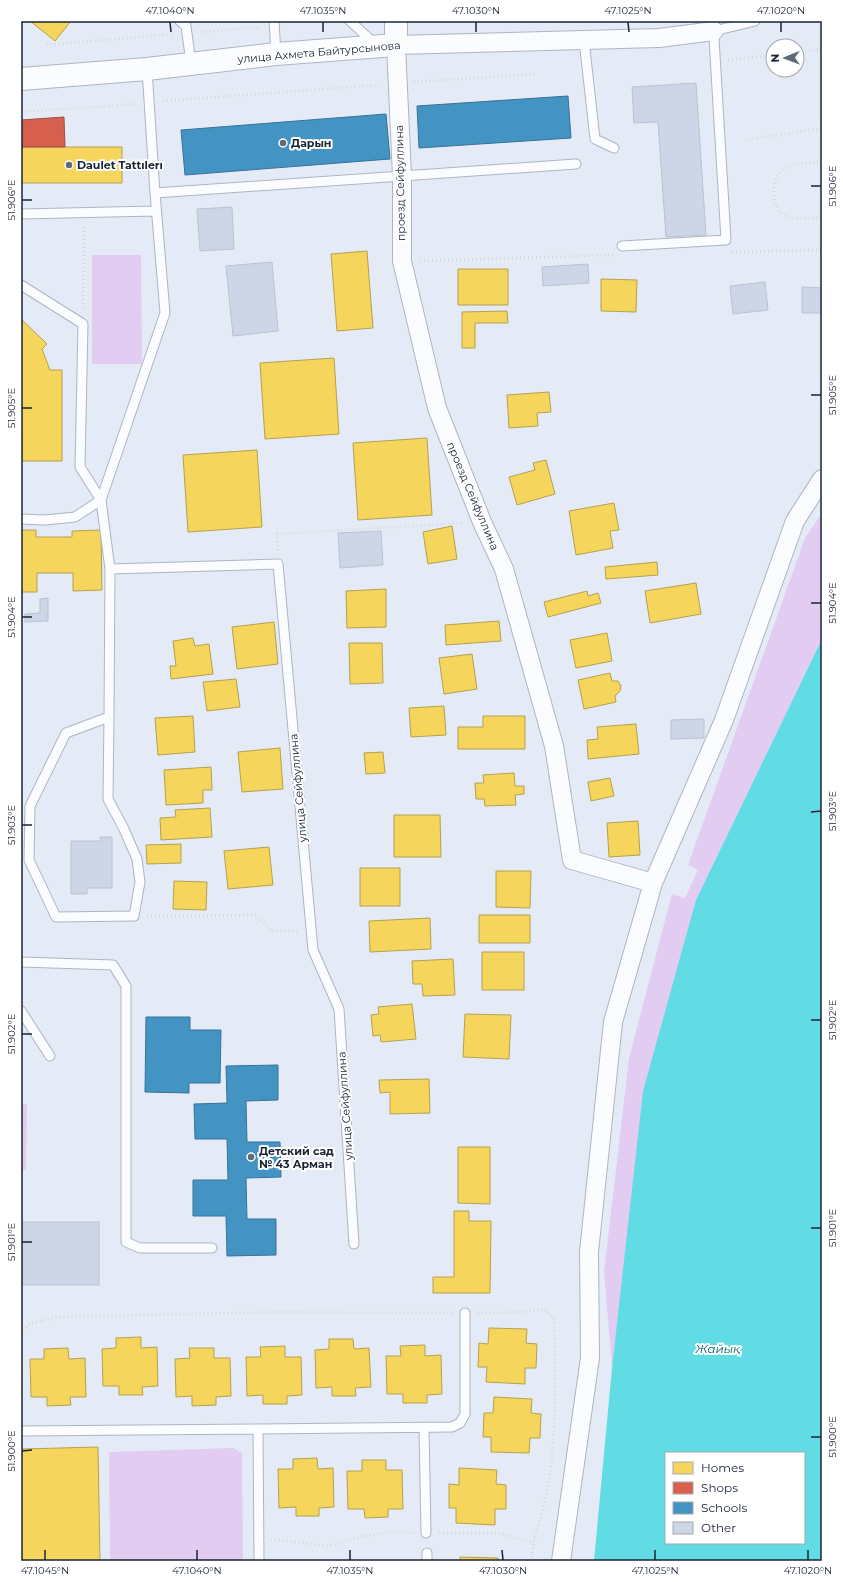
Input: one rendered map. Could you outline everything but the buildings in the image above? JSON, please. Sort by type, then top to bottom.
[{"type":"street","points":[[386,45],[396,21]]},
{"type":"street","name":"улица Ахмета Байтурсынова","points":[[21,79],[147,69],[276,54],[386,45],[658,38],[714,26]]},
{"type":"street","name":"проезд Сейфуллина","points":[[386,45],[397,83],[402,176],[402,261],[405,277],[437,408],[482,522],[504,569],[554,746],[572,860],[653,883]]},
{"type":"street","points":[[561,1561],[590,1358],[589,1252],[613,1022],[653,883],[724,720],[795,521],[822,479]]},
{"type":"lane","points":[[180,21],[186,26],[191,63]]},
{"type":"lane","points":[[350,21],[386,45]]},
{"type":"lane","points":[[622,246],[726,240],[714,26],[755,21]]},
{"type":"lane","points":[[274,24],[276,54]]},
{"type":"lane","points":[[584,40],[595,139],[614,148]]},
{"type":"lane","points":[[21,519],[46,520],[75,517],[101,500],[165,313],[155,211],[147,69]]},
{"type":"lane","points":[[154,193],[576,164]]},
{"type":"lane","points":[[21,214],[155,211]]},
{"type":"lane","points":[[21,285],[83,324],[80,467],[101,500],[110,569],[109,718],[108,799],[124,827],[137,859],[140,882],[134,916],[56,918],[29,860],[30,806],[66,733],[109,718]]},
{"type":"lane","points":[[110,569],[278,564]]},
{"type":"lane","name":"улица Сейфуллина","points":[[278,564],[313,950],[339,1009],[354,1244]]},
{"type":"lane","points":[[21,962],[113,965],[126,986],[126,1242],[140,1248],[212,1248]]},
{"type":"lane","points":[[21,1011],[50,1056]]},
{"type":"lane","points":[[21,1431],[452,1427],[460,1423],[465,1414],[465,1313]]},
{"type":"lane","points":[[258,1428],[259,1561]]},
{"type":"lane","points":[[424,1428],[426,1533]]},
{"type":"path","points":[[47,45],[274,24]]},
{"type":"path","points":[[805,51],[822,49]]},
{"type":"path","points":[[716,61],[765,56]]},
{"type":"path","points":[[21,112],[535,74]]},
{"type":"path","points":[[745,140],[822,128]]},
{"type":"path","points":[[822,162],[793,165],[782,170],[774,183],[776,205],[784,215],[798,219],[822,217]]},
{"type":"path","points":[[83,324],[85,213]]},
{"type":"path","points":[[278,564],[277,534],[482,522]]},
{"type":"path","points":[[134,916],[256,915],[272,931],[311,930]]},
{"type":"path","points":[[21,1334],[29,1324],[56,1317],[279,1312],[465,1313],[522,1312],[545,1309],[554,1319],[554,1446],[549,1484],[536,1526],[532,1561]]},
{"type":"path","points":[[259,1537],[329,1546],[363,1536],[391,1532],[499,1533],[534,1542]]},
{"type":"shaded area","points":[[92,255],[141,255],[142,364],[92,364]]},
{"type":"shaded area","points":[[822,513],[822,639],[696,900],[612,1368],[604,1272],[629,1058],[672,894],[685,898],[698,870],[688,865],[805,538]]},
{"type":"shaded area","points":[[21,1104],[27,1104],[26,1170],[21,1170]]},
{"type":"shaded area","points":[[233,1448],[242,1453],[243,1561],[110,1561],[109,1452]]},
{"type":"water","name":"Жайық","points":[[822,639],[822,1561],[594,1561],[612,1368],[643,1091],[696,900]]},
{"type":"place","name":"Дарын","points":[[283,143]]},
{"type":"place","name":"Daulet Tattılerı","points":[[69,165]]},
{"type":"place","name":"Детский сад № 43 Арман","points":[[251,1157]]}]
